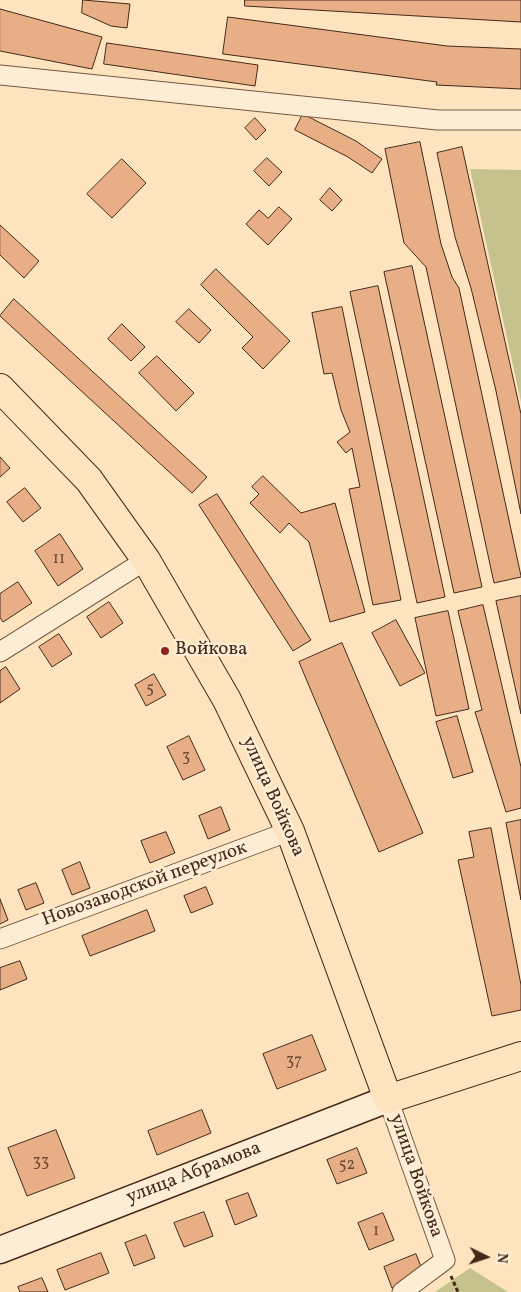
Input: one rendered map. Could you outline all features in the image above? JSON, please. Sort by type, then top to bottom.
[{"type":"main road","name":"улица Войкова","points":[[0,388],[89,480],[146,560],[227,700],[290,831],[388,1099]]},
{"type":"main road","points":[[388,1099],[521,1056]]},
{"type":"street","points":[[0,76],[438,120],[521,120]]},
{"type":"street","points":[[0,652],[146,560]]},
{"type":"street","name":"Новозаводской переулок","points":[[0,939],[290,831]]},
{"type":"street","name":"улица Абрамова","points":[[0,1250],[388,1099]]},
{"type":"street","name":"улица Войкова","points":[[388,1099],[445,1260],[402,1292]]},
{"type":"shaded area","points":[[470,169],[521,170],[521,402]]},
{"type":"shaded area","points":[[470,1268],[508,1292],[435,1292]]},
{"type":"building","points":[[83,0],[130,4],[127,28],[111,26],[82,13]]},
{"type":"building","points":[[245,0],[521,0],[521,22],[245,6]]},
{"type":"building","points":[[0,9],[102,37],[92,69],[0,51]]},
{"type":"building","points":[[228,17],[447,46],[521,49],[521,89],[436,85],[437,82],[223,54]]},
{"type":"building","points":[[107,43],[258,65],[255,86],[104,64]]},
{"type":"building","points":[[303,114],[356,141],[382,159],[372,173],[348,157],[295,130]]},
{"type":"building","points":[[255,118],[266,130],[256,140],[245,128]]},
{"type":"building","points":[[420,142],[441,244],[452,277],[459,288],[521,576],[494,583],[426,267],[404,243],[385,149]]},
{"type":"building","points":[[462,147],[521,414],[521,514],[496,391],[471,288],[455,237],[437,153]]},
{"type":"building","points":[[267,158],[282,172],[269,186],[254,171]]},
{"type":"building","points":[[122,159],[146,183],[112,218],[87,194]]},
{"type":"building","points":[[330,188],[342,200],[332,211],[320,200]]},
{"type":"building","points":[[279,207],[292,219],[268,245],[246,224],[259,210],[268,218]]},
{"type":"building","points":[[0,225],[39,261],[24,278],[0,255]]},
{"type":"building","points":[[412,266],[482,587],[454,593],[384,272]]},
{"type":"building","points":[[216,269],[290,341],[263,369],[242,348],[253,337],[201,285]]},
{"type":"building","points":[[378,286],[445,597],[417,603],[350,292]]},
{"type":"building","points":[[14,299],[207,477],[192,493],[0,316]]},
{"type":"building","points":[[342,307],[401,600],[373,605],[349,489],[360,487],[352,448],[346,453],[337,442],[350,432],[341,410],[332,373],[324,374],[312,313]]},
{"type":"building","points":[[189,309],[211,330],[199,343],[176,322]]},
{"type":"building","points":[[122,324],[145,347],[131,361],[108,339]]},
{"type":"building","points":[[157,356],[194,393],[176,411],[139,373]]},
{"type":"building","points":[[0,457],[10,468],[0,477]]},
{"type":"building","points":[[263,476],[301,513],[335,503],[365,612],[330,622],[309,542],[289,523],[280,533],[250,503],[259,494],[252,487]]},
{"type":"building","points":[[25,488],[41,508],[23,522],[7,502]]},
{"type":"building","points":[[217,494],[311,640],[293,651],[199,505]]},
{"type":"building","points":[[60,534],[83,569],[58,586],[35,551]]},
{"type":"building","points":[[18,582],[32,603],[3,622],[0,618],[0,594]]},
{"type":"building","points":[[521,596],[521,714],[496,601]]},
{"type":"building","points":[[109,602],[123,623],[101,638],[87,617]]},
{"type":"building","points":[[483,605],[521,767],[521,808],[506,812],[475,712],[482,710],[458,611]]},
{"type":"building","points":[[448,611],[469,709],[436,716],[415,618]]},
{"type":"building","points":[[396,620],[425,673],[400,686],[372,633]]},
{"type":"building","points":[[59,634],[72,654],[52,667],[39,647]]},
{"type":"building","points":[[342,643],[423,833],[379,852],[299,662]]},
{"type":"building","points":[[6,667],[20,689],[0,703],[0,671]]},
{"type":"building","points":[[154,674],[166,695],[146,706],[135,685]]},
{"type":"building","points":[[457,716],[473,772],[453,778],[436,722]]},
{"type":"building","points":[[189,736],[205,770],[183,780],[167,747]]},
{"type":"building","points":[[221,807],[230,830],[208,839],[199,816]]},
{"type":"building","points":[[521,820],[521,900],[506,823]]},
{"type":"building","points":[[491,828],[521,985],[521,1010],[492,1016],[458,860],[474,857],[469,832]]},
{"type":"building","points":[[166,832],[175,853],[150,863],[141,841]]},
{"type":"building","points":[[80,862],[90,888],[72,895],[62,870]]},
{"type":"building","points":[[36,883],[44,903],[26,910],[18,890]]},
{"type":"building","points":[[206,887],[213,904],[191,913],[184,896]]},
{"type":"building","points":[[0,899],[8,920],[0,924]]},
{"type":"building","points":[[147,910],[155,931],[90,956],[82,936]]},
{"type":"building","points":[[20,961],[27,979],[0,990],[0,968]]},
{"type":"building","points":[[312,1035],[326,1070],[277,1089],[263,1054]]},
{"type":"building","points":[[202,1110],[211,1133],[157,1155],[148,1131]]},
{"type":"building","points":[[56,1130],[75,1178],[27,1196],[8,1148]]},
{"type":"building","points":[[357,1148],[367,1173],[337,1184],[327,1160]]},
{"type":"building","points":[[248,1193],[257,1216],[235,1225],[226,1201]]},
{"type":"building","points":[[204,1212],[213,1236],[184,1247],[174,1223]]},
{"type":"building","points":[[383,1213],[394,1240],[369,1250],[358,1223]]},
{"type":"building","points":[[146,1235],[155,1258],[134,1266],[125,1243]]},
{"type":"building","points":[[101,1253],[109,1273],[65,1290],[57,1270]]},
{"type":"building","points":[[416,1254],[424,1274],[392,1288],[384,1267]]},
{"type":"building","points":[[42,1278],[48,1292],[20,1292],[18,1287]]},
{"type":"place","name":"Войкова","points":[[165,651]]}]
